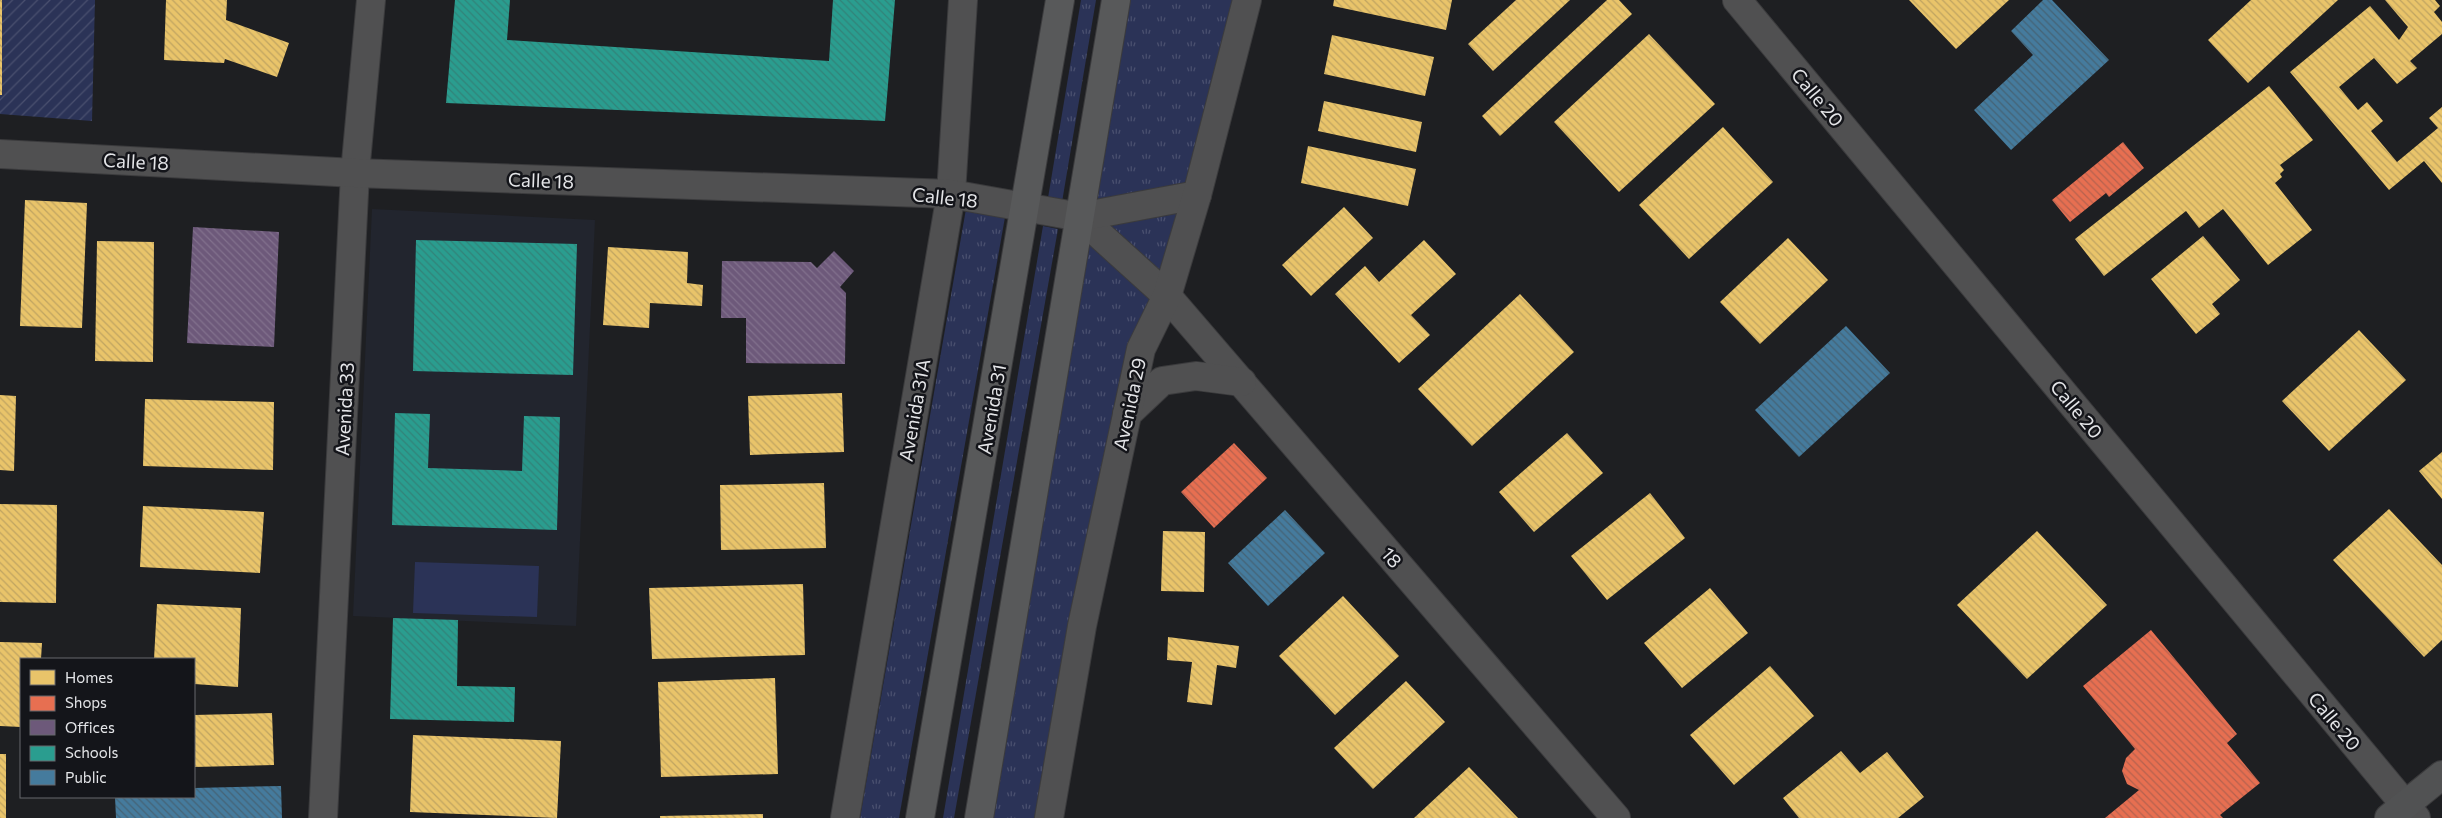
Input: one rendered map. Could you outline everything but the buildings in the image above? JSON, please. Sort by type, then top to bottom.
[{"type":"main road","name":"Avenida 31","points":[[920,818],[1026,208],[1060,0]]},
{"type":"main road","points":[[979,818],[1116,0]]},
{"type":"main road","points":[[2403,814],[2442,776]]},
{"type":"street","name":"Avenida 33","points":[[323,818],[355,173],[371,0]]},
{"type":"street","name":"Avenida 31A","points":[[844,818],[951,194],[963,0]]},
{"type":"street","name":"Avenida 29","points":[[1049,818],[1082,626],[1140,349],[1167,296],[1197,195],[1247,0]]},
{"type":"street","name":"Calle 20","points":[[1737,0],[2403,814]]},
{"type":"street","name":"Calle 18","points":[[0,154],[355,173],[951,194],[1080,217],[1197,195]]},
{"type":"street","points":[[1080,217],[1167,296]]},
{"type":"street","name":"18","points":[[1167,296],[1616,818]]},
{"type":"street","points":[[1127,414],[1162,381],[1196,376],[1242,382]]},
{"type":"shaded area","points":[[372,209],[595,220],[576,626],[353,616]]},
{"type":"green space","points":[[0,0],[95,0],[92,121],[0,114]]},
{"type":"green space","points":[[1081,0],[1096,0],[1062,202],[1048,198]]},
{"type":"green space","points":[[1116,0],[1247,0],[1140,349],[1049,818],[979,818]]},
{"type":"green space","points":[[966,209],[1005,217],[899,818],[860,818]]},
{"type":"green space","points":[[1043,226],[1058,229],[954,818],[943,818]]},
{"type":"green space","points":[[415,562],[539,566],[537,617],[413,613]]}]
